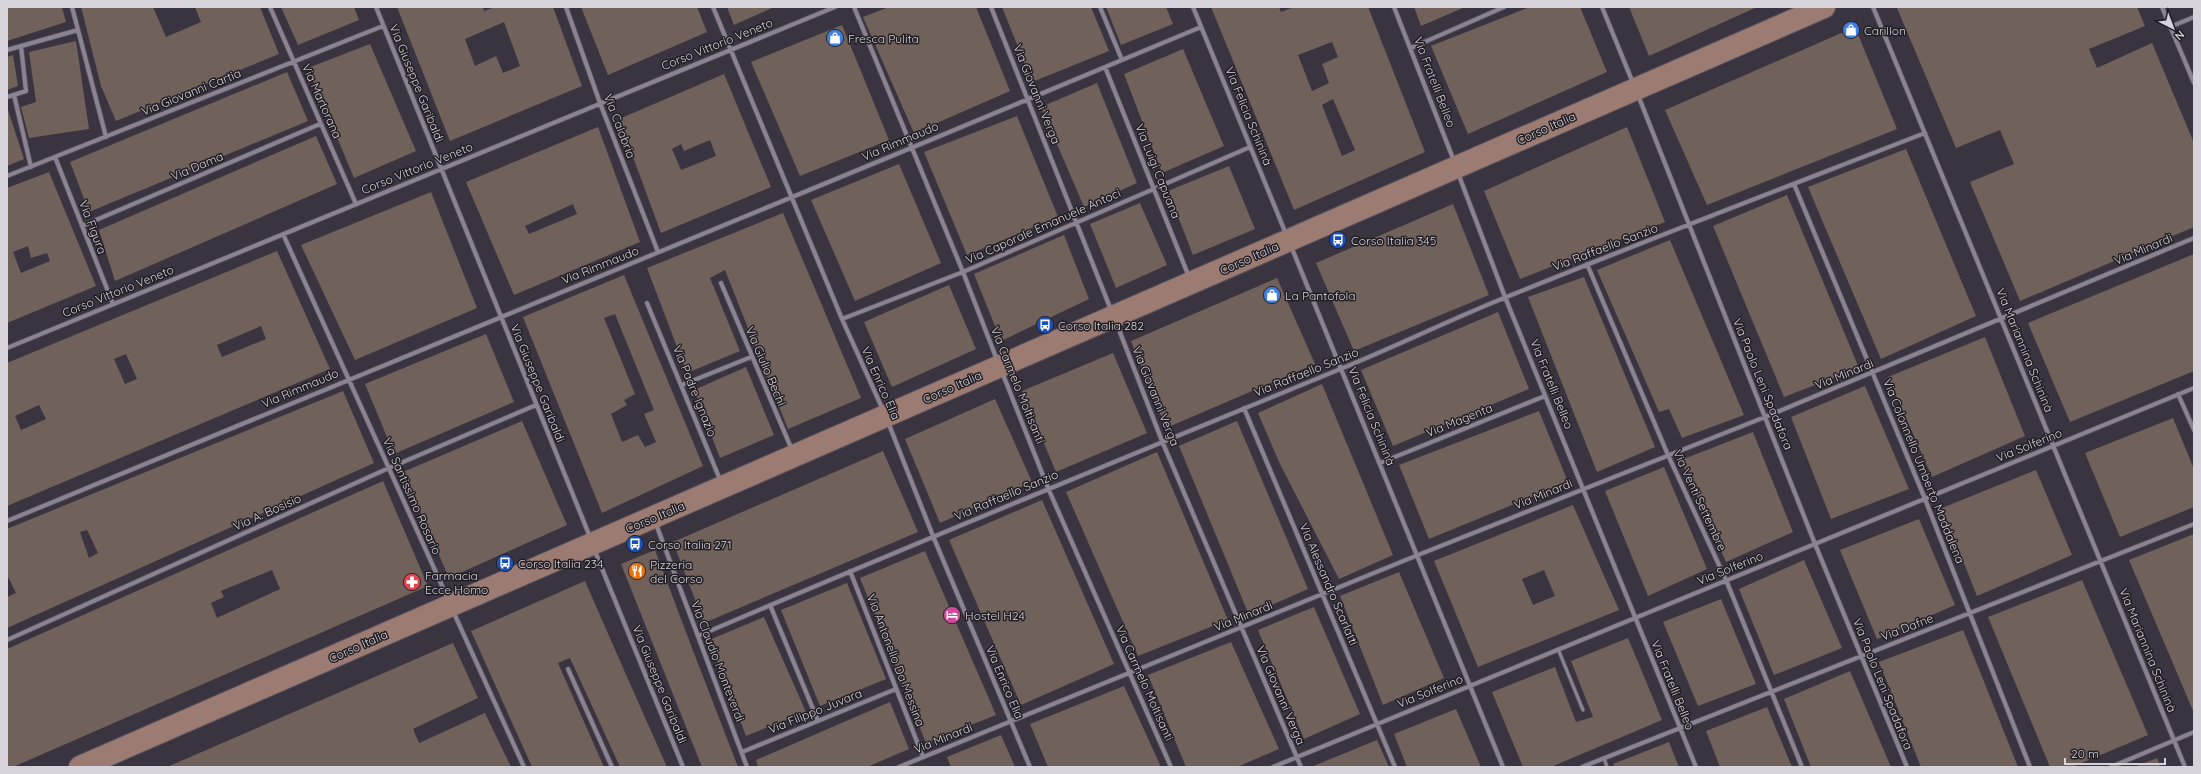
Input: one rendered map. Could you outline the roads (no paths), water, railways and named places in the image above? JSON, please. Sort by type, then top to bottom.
[{"type":"street","points":[[72,7],[106,136]]},
{"type":"street","name":"Via Martorana","points":[[270,7],[356,204]]},
{"type":"street","name":"Via Giuseppe Garibaldi","points":[[376,7],[683,767]]},
{"type":"street","name":"Via Calabria","points":[[566,7],[600,103],[658,252]]},
{"type":"street","name":"Via Enrico Elia","points":[[712,7],[842,319],[886,416],[933,536],[1030,767]]},
{"type":"street","name":"Corso Vittorio Veneto","points":[[7,348],[835,7]]},
{"type":"street","name":"Via Carmelo Moltisanti","points":[[854,7],[910,147],[963,272],[1048,488],[1171,767]]},
{"type":"street","name":"Via Giovanni Verga","points":[[991,7],[1078,222],[1162,440],[1301,767]]},
{"type":"street","points":[[1100,7],[1122,60]]},
{"type":"street","name":"Via Felicia Schininà","points":[[1193,7],[1342,368],[1503,767]]},
{"type":"street","name":"Via Fratelli Belleo","points":[[1394,7],[1506,297],[1696,767]]},
{"type":"street","points":[[1411,48],[1504,7]]},
{"type":"street","name":"Via Paolo Leni Spadafora","points":[[1602,7],[1636,89],[1815,544],[1906,767]]},
{"type":"street","name":"Corso Italia","points":[[80,767],[1824,7]]},
{"type":"street","name":"Via Mariannina Schininà","points":[[1873,7],[2185,767]]},
{"type":"street","points":[[2162,7],[2194,83]]},
{"type":"street","points":[[2170,27],[2194,17]]},
{"type":"street","name":"Via Giovanni Cartia","points":[[7,176],[383,26]]},
{"type":"street","name":"Via Rimmaudo","points":[[7,521],[500,316],[792,198],[910,147],[1029,100],[1201,27]]},
{"type":"street","points":[[7,50],[78,30]]},
{"type":"street","points":[[7,97],[26,91],[21,46]]},
{"type":"street","name":"Via Luigi Capuana","points":[[1105,68],[1192,283]]},
{"type":"street","points":[[14,95],[31,166]]},
{"type":"street","name":"Via Dama","points":[[82,226],[320,124]]},
{"type":"street","name":"Via Raffaello Sanzio","points":[[698,636],[1162,440],[1342,368],[1506,297],[1587,264],[1689,226],[1743,202],[1794,184],[1925,133]]},
{"type":"street","name":"Via Caporale Emanuele Antoci","points":[[842,319],[963,272],[1250,147]]},
{"type":"street","name":"Via Figura","points":[[55,157],[112,304]]},
{"type":"street","name":"Via Colonnello Umberto Maddalena","points":[[1794,184],[1925,499],[2030,767]]},
{"type":"street","name":"Via Santissimo Rosario","points":[[283,234],[524,767]]},
{"type":"street","name":"Via Minardi","points":[[899,767],[1418,555],[1873,373],[2194,238]]},
{"type":"street","name":"Via Venti Settembre","points":[[1587,264],[1668,455],[1726,580],[1802,767]]},
{"type":"street","name":"Via Giulio Bechi","points":[[721,283],[794,456]]},
{"type":"street","name":"Via Padre Ignazio","points":[[647,303],[724,487]]},
{"type":"street","points":[[682,385],[751,357]]},
{"type":"street","name":"Via Solferino","points":[[1273,767],[2194,388]]},
{"type":"street","points":[[2178,394],[2194,430]]},
{"type":"street","name":"Via Magenta","points":[[1380,463],[1546,396]]},
{"type":"street","name":"Via A. Bosisio","points":[[7,640],[389,468],[536,405]]},
{"type":"street","name":"Via Alessandro Scarlatti","points":[[1244,408],[1395,767]]},
{"type":"street","name":"Via Claudio Monteverdi","points":[[654,517],[747,767]]},
{"type":"street","name":"Via Dafne","points":[[1582,767],[2194,524]]},
{"type":"street","name":"Via Antonello Da Messina","points":[[850,571],[923,757]]},
{"type":"street","points":[[770,605],[818,721]]},
{"type":"street","points":[[568,669],[612,767]]},
{"type":"street","name":"Via Filippo Juvara","points":[[742,752],[896,688]]},
{"type":"street","points":[[2112,767],[2194,732]]},
{"type":"lane","points":[[1558,649],[1583,710]]},
{"type":"lane","points":[[1604,758],[1607,767]]},
{"type":"place","name":"Carillon","points":[[1851,30]]},
{"type":"place","name":"Fresca Pulita","points":[[835,38]]},
{"type":"place","name":"Corso Italia 345","points":[[1338,240]]},
{"type":"place","name":"La Pantofola","points":[[1272,295]]},
{"type":"place","name":"Corso Italia 282","points":[[1045,325]]},
{"type":"place","name":"Corso Italia 271","points":[[635,544]]},
{"type":"place","name":"Corso Italia 234","points":[[505,563]]},
{"type":"place","name":"Pizzeria del Corso","points":[[637,571]]},
{"type":"place","name":"Farmacia Ecce Homo","points":[[412,582]]},
{"type":"place","name":"Hostel H24","points":[[952,615]]}]
